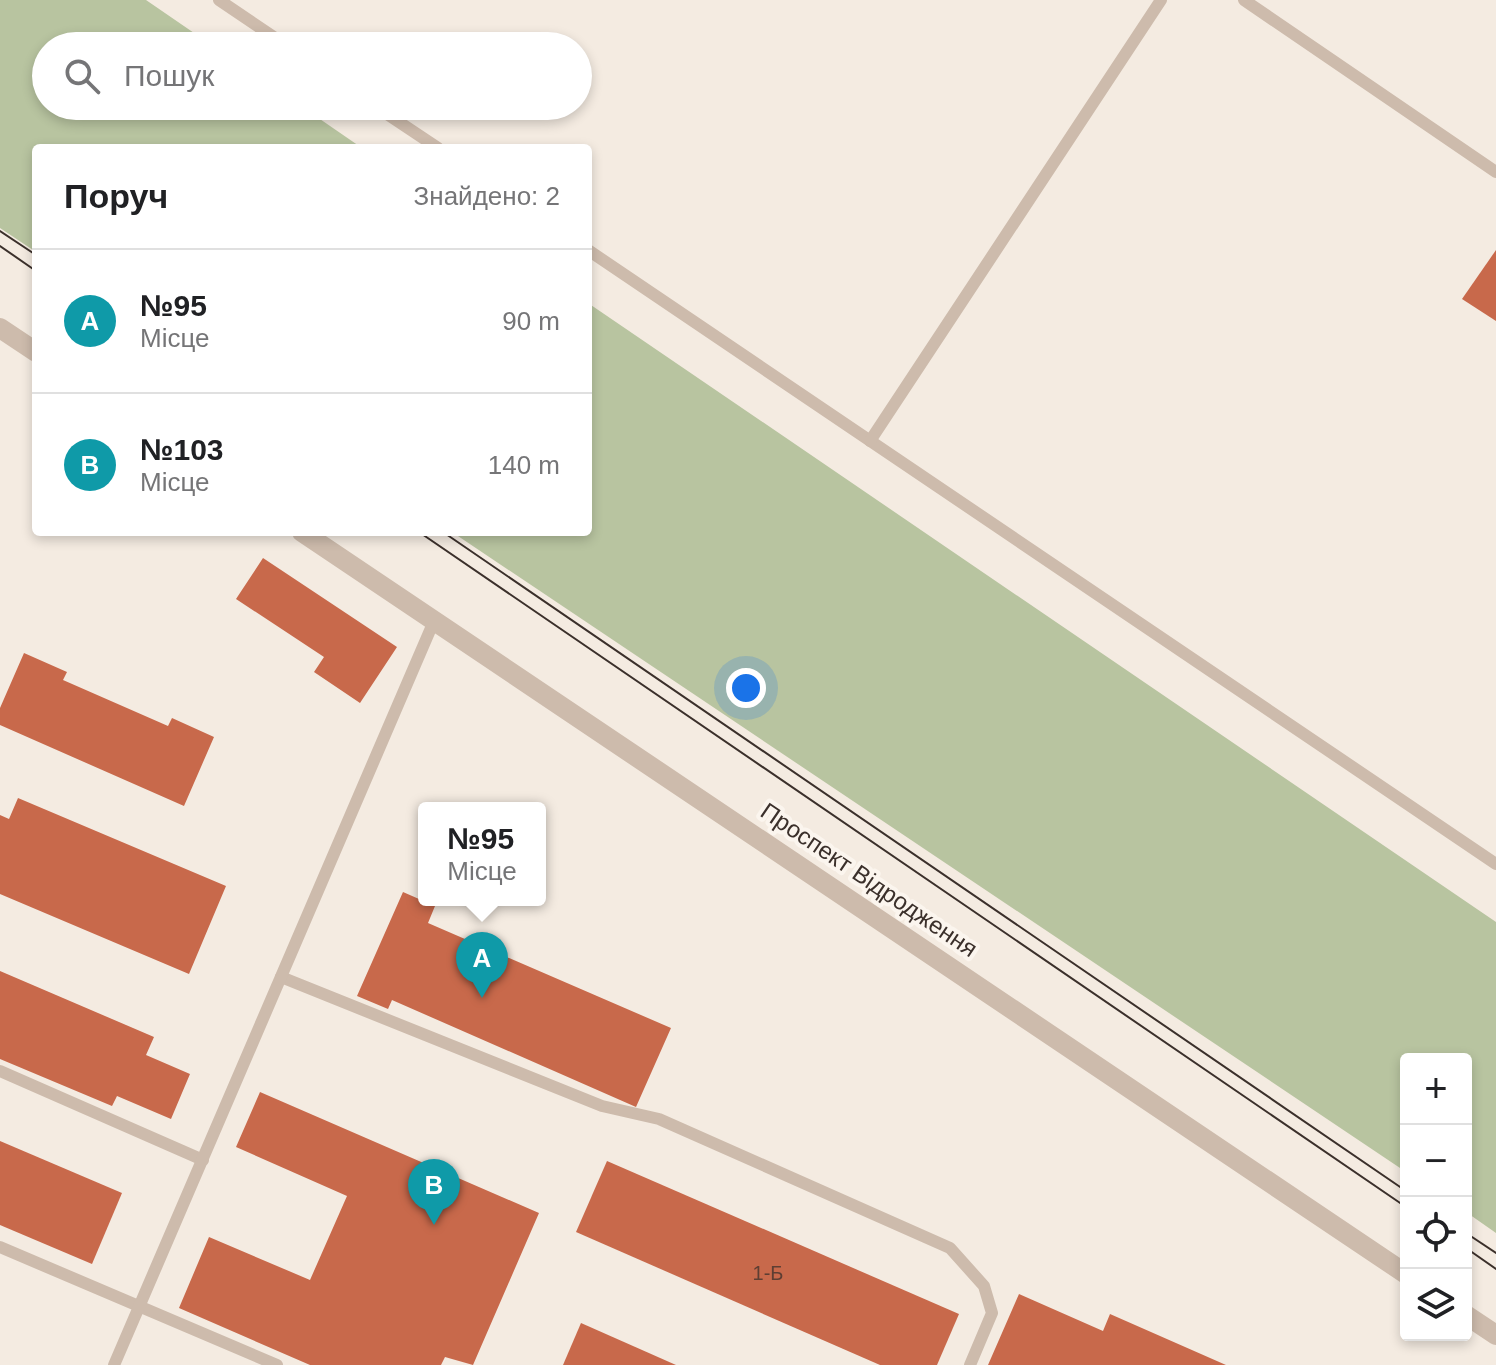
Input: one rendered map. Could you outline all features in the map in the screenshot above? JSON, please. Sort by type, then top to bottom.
[{"type":"street","points":[[0,328],[32,349]]},
{"type":"street","name":"Проспект Відродження","points":[[308,536],[1400,1270]]},
{"type":"street","points":[[1472,1319],[1496,1335]]},
{"type":"lane","points":[[219,0],[266,32]]},
{"type":"lane","points":[[870,441],[1161,0]]},
{"type":"lane","points":[[1244,0],[1496,172]]},
{"type":"lane","points":[[396,120],[432,144]]},
{"type":"lane","points":[[592,253],[1496,864]]},
{"type":"lane","points":[[114,1365],[434,621]]},
{"type":"lane","points":[[281,977],[602,1106],[659,1119],[950,1248],[984,1286],[992,1313],[970,1365]]},
{"type":"lane","points":[[0,1071],[203,1160]]},
{"type":"lane","points":[[0,1247],[277,1365]]},
{"type":"green space","points":[[0,0],[146,0],[193,32],[32,32],[32,120],[321,120],[356,144],[32,144],[32,249],[0,228]]},
{"type":"green space","points":[[592,306],[1496,922],[1496,1233],[1472,1216],[1472,1053],[1400,1053],[1400,1168],[458,536],[592,536]]},
{"type":"building","points":[[1496,250],[1496,321],[1462,299]]},
{"type":"building","points":[[263,558],[397,647],[360,703],[314,672],[324,657],[236,599]]},
{"type":"building","points":[[24,653],[67,672],[63,680],[168,726],[172,718],[214,737],[184,806],[0,725],[0,708]]},
{"type":"building","points":[[18,798],[226,886],[189,974],[0,894],[0,815],[9,819]]},
{"type":"building","points":[[403,892],[418,899],[418,906],[435,906],[428,923],[671,1028],[636,1107],[392,1000],[388,1009],[357,996]]},
{"type":"building","points":[[0,971],[154,1037],[146,1055],[190,1074],[171,1119],[117,1096],[112,1106],[0,1059]]},
{"type":"building","points":[[260,1092],[539,1213],[473,1365],[445,1357],[441,1365],[310,1365],[179,1308],[209,1237],[310,1280],[347,1196],[236,1147]]},
{"type":"building","points":[[0,1141],[122,1193],[92,1264],[0,1225]]},
{"type":"building","points":[[607,1161],[959,1314],[937,1365],[880,1365],[576,1232]]},
{"type":"building","points":[[1019,1294],[1103,1331],[1110,1314],[1226,1365],[988,1365]]},
{"type":"building","points":[[581,1323],[676,1365],[563,1365]]},
{"type":"tram line","points":[[0,231],[32,252]]},
{"type":"tram line","points":[[0,246],[32,268]]},
{"type":"tram line","points":[[425,536],[1400,1203]]},
{"type":"tram line","points":[[449,536],[1400,1187]]},
{"type":"tram line","points":[[1472,1237],[1496,1253]]},
{"type":"tram line","points":[[1472,1252],[1496,1269]]},
{"type":"place","name":"№95","points":[[482,998]]},
{"type":"place","name":"№103","points":[[434,1225]]}]
